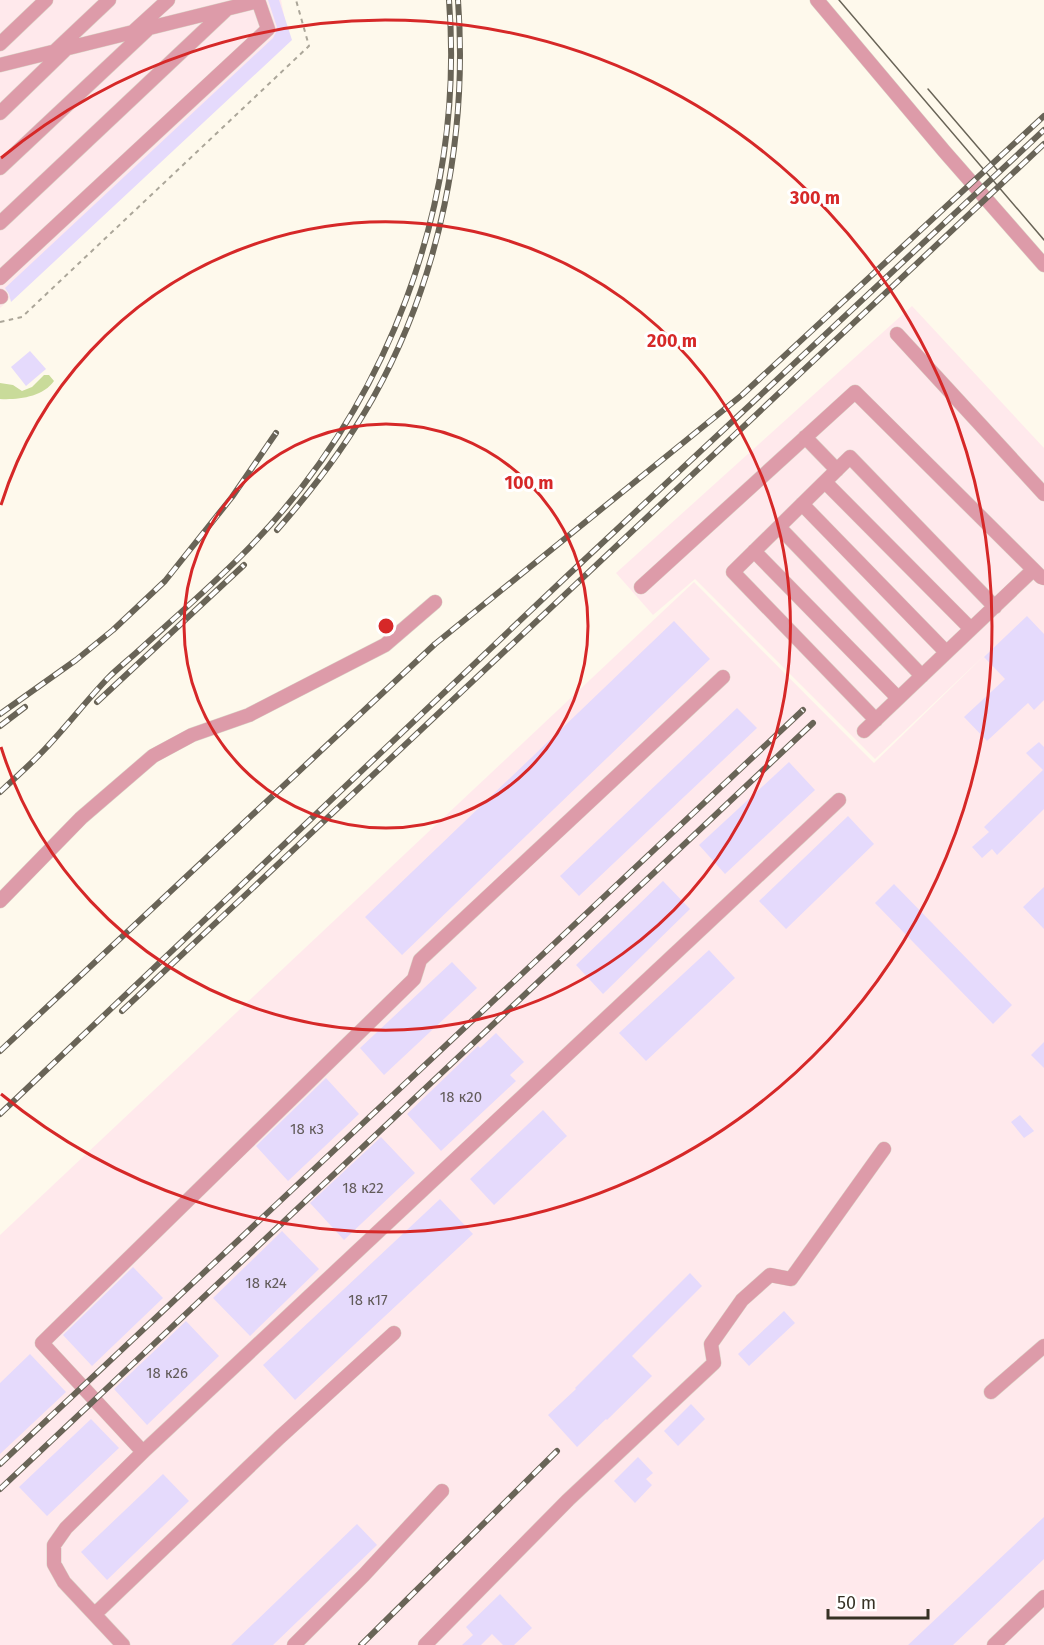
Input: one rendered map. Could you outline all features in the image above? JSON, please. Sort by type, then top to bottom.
[{"type":"street","points":[[0,44],[46,0]]},
{"type":"street","points":[[0,113],[109,0]]},
{"type":"street","points":[[133,32],[168,0]]},
{"type":"street","points":[[817,0],[1044,265]]},
{"type":"street","points":[[0,65],[258,1],[268,28],[0,278]]},
{"type":"street","points":[[0,223],[227,9]]},
{"type":"street","points":[[0,168],[149,28]]},
{"type":"street","points":[[897,334],[1044,494]]},
{"type":"street","points":[[641,586],[855,392],[1039,574],[995,607],[864,730]]},
{"type":"street","points":[[805,437],[837,470]]},
{"type":"street","points":[[876,720],[733,572],[850,457],[995,607]]},
{"type":"street","points":[[825,482],[970,630]]},
{"type":"street","points":[[802,504],[946,652]]},
{"type":"street","points":[[779,526],[922,676]]},
{"type":"street","points":[[754,551],[898,698]]},
{"type":"street","points":[[0,901],[81,818],[153,756],[192,735],[249,715],[384,645],[435,602]]},
{"type":"street","points":[[143,1452],[42,1343],[414,979],[420,960],[723,676]]},
{"type":"street","points":[[123,1645],[64,1582],[54,1564],[54,1545],[66,1528],[143,1452],[839,800]]},
{"type":"street","points":[[425,1645],[568,1500],[714,1363],[711,1344],[742,1300],[770,1275],[791,1279],[884,1149]]},
{"type":"street","points":[[94,1614],[279,1438],[394,1333]]},
{"type":"street","points":[[991,1392],[1044,1346]]},
{"type":"street","points":[[294,1645],[364,1575],[442,1491]]},
{"type":"street","points":[[994,1645],[1044,1597]]},
{"type":"path","points":[[0,322],[21,317],[309,46],[296,0]]},
{"type":"shaded area","points":[[0,0],[281,0],[289,41],[0,308]]},
{"type":"shaded area","points":[[912,306],[1044,448],[1044,1645],[0,1645],[0,1235],[694,582],[874,763],[990,650],[875,759],[695,579],[653,615],[616,573]]},
{"type":"green space","points":[[44,375],[49,375],[54,381],[43,391],[22,398],[0,399],[0,383],[13,385],[22,391],[32,387]]},
{"type":"building","points":[[268,0],[279,0],[292,40],[11,302],[5,288],[273,38],[277,27]]},
{"type":"building","points":[[30,351],[46,369],[26,386],[11,367]]},
{"type":"building","points":[[1027,616],[1044,634],[1044,700],[1034,710],[1028,703],[987,741],[964,717],[1005,679],[984,657]]},
{"type":"building","points":[[674,621],[710,659],[402,955],[365,917]]},
{"type":"building","points":[[737,708],[757,728],[579,896],[560,876]]},
{"type":"building","points":[[1039,742],[1044,747],[1044,809],[997,855],[992,849],[982,858],[972,847],[989,832],[984,827],[1043,770],[1026,753]]},
{"type":"building","points":[[789,762],[815,790],[725,874],[699,845]]},
{"type":"building","points":[[848,816],[874,844],[786,929],[759,901]]},
{"type":"building","points":[[663,881],[690,909],[603,994],[576,965]]},
{"type":"building","points":[[894,884],[1012,1005],[993,1024],[875,903]]},
{"type":"building","points":[[1044,887],[1044,929],[1023,907]]},
{"type":"building","points":[[709,950],[735,978],[646,1061],[619,1033]]},
{"type":"building","points":[[452,962],[477,988],[384,1075],[360,1048]]},
{"type":"building","points":[[496,1033],[524,1062],[510,1075],[516,1081],[441,1151],[407,1114],[478,1046],[480,1048]]},
{"type":"building","points":[[1044,1042],[1044,1068],[1031,1055]]},
{"type":"building","points":[[326,1078],[359,1114],[288,1181],[256,1146]]},
{"type":"building","points":[[543,1110],[567,1136],[494,1205],[470,1179]]},
{"type":"building","points":[[1020,1115],[1034,1131],[1024,1138],[1011,1122]]},
{"type":"building","points":[[381,1137],[415,1173],[344,1240],[310,1203]]},
{"type":"building","points":[[440,1199],[473,1234],[295,1400],[263,1365]]},
{"type":"building","points":[[282,1231],[319,1269],[250,1336],[213,1298]]},
{"type":"building","points":[[133,1267],[163,1298],[92,1366],[63,1335]]},
{"type":"building","points":[[690,1273],[702,1286],[632,1356],[652,1376],[577,1447],[548,1415]]},
{"type":"building","points":[[784,1311],[795,1323],[749,1366],[738,1354]]},
{"type":"building","points":[[186,1321],[219,1356],[147,1425],[114,1389]]},
{"type":"building","points":[[30,1354],[66,1392],[0,1454],[0,1383]]},
{"type":"building","points":[[691,1404],[705,1419],[678,1446],[664,1431]]},
{"type":"building","points":[[91,1419],[119,1448],[47,1516],[19,1487]]},
{"type":"building","points":[[638,1457],[653,1473],[646,1479],[652,1485],[635,1503],[614,1481]]},
{"type":"building","points":[[163,1474],[189,1501],[107,1580],[81,1552]]},
{"type":"building","points":[[1044,1517],[1044,1559],[953,1645],[908,1645]]},
{"type":"building","points":[[357,1524],[377,1545],[273,1645],[231,1645]]},
{"type":"building","points":[[500,1594],[532,1628],[514,1645],[503,1645],[492,1634],[481,1645],[462,1645],[473,1635],[466,1627]]},
{"type":"tram line","points":[[839,0],[1044,240]]},
{"type":"tram line","points":[[928,89],[1000,173]]},
{"type":"railway","points":[[0,792],[29,766],[108,678],[242,555],[293,498],[338,436],[375,370],[406,300],[429,227],[444,153],[451,77],[449,0]]},
{"type":"railway","points":[[277,530],[328,467],[363,416],[396,352],[416,304],[432,255],[453,154],[460,52],[458,0]]},
{"type":"railway","points":[[0,1051],[435,644],[742,395],[1044,116]]},
{"type":"railway","points":[[0,1114],[567,576],[1044,130]]},
{"type":"railway","points":[[122,1011],[1044,144]]},
{"type":"railway","points":[[0,714],[76,660],[113,630],[165,581],[232,497],[276,433]]},
{"type":"railway","points":[[97,702],[244,565]]},
{"type":"railway","points":[[0,726],[25,707]]},
{"type":"railway","points":[[0,1464],[803,710]]},
{"type":"railway","points":[[0,1489],[813,723]]},
{"type":"railway","points":[[361,1645],[557,1451]]}]
